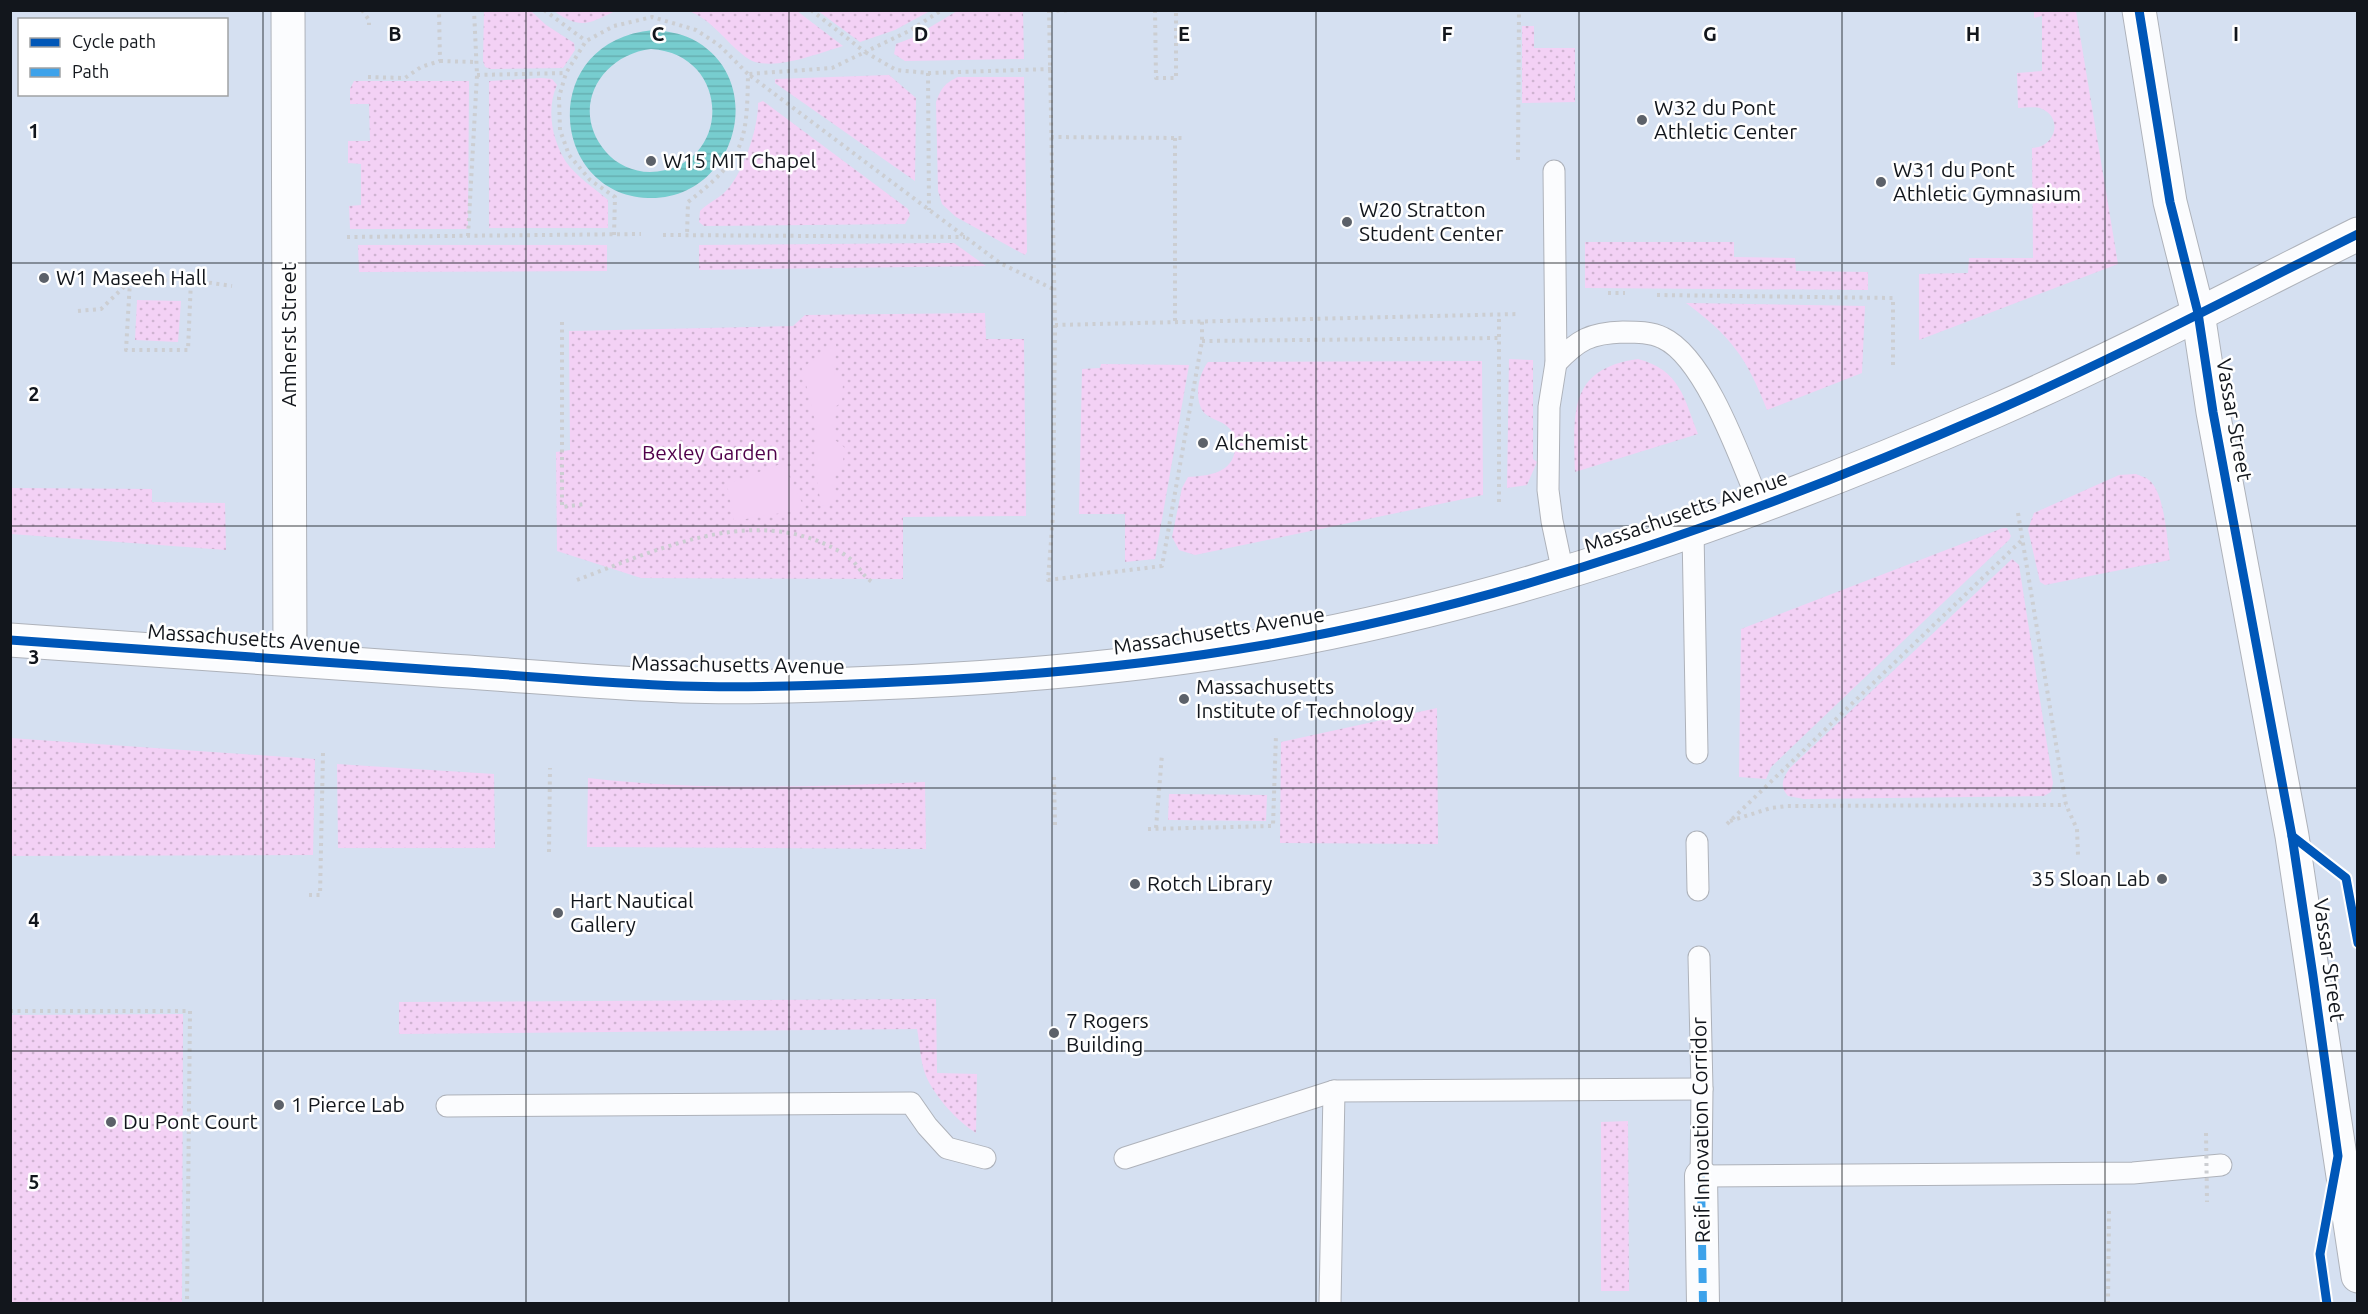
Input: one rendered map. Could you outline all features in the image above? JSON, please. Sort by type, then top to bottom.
[{"type":"main road","name":"Amherst Street","points":[[288,10],[290,659]]},
{"type":"main road","name":"Vassar Street","points":[[2139,10],[2170,202],[2199,314],[2213,412],[2292,836],[2358,1276]]},
{"type":"main road","name":"Massachusetts Avenue","points":[[10,640],[683,686],[803,686],[1036,674],[1147,663],[1265,645],[1380,622],[1563,573],[1694,531],[1867,465],[2000,408],[2199,314],[2358,234]]},
{"type":"street","name":"Reif Innovation Corridor","points":[[1701,1176],[1703,1304]]},
{"type":"lane","points":[[1554,171],[1556,363],[1549,407],[1548,490],[1563,573]]},
{"type":"lane","points":[[1556,363],[1573,344],[1589,337],[1642,332],[1664,339],[1687,357],[1711,397],[1731,436],[1760,506]]},
{"type":"lane","points":[[1694,531],[1697,753]]},
{"type":"lane","points":[[1697,842],[1698,879]]},
{"type":"lane","name":"Reif Innovation Corridor","points":[[1699,957],[1701,1176]]},
{"type":"lane","points":[[1125,1158],[1334,1091],[1702,1089]]},
{"type":"lane","points":[[1330,1304],[1334,1091]]},
{"type":"lane","points":[[447,1106],[911,1103],[927,1126],[947,1148],[985,1158]]},
{"type":"lane","points":[[1701,1176],[2109,1173],[2221,1165]]},
{"type":"path","points":[[362,10],[369,20],[369,25]]},
{"type":"path","points":[[439,10],[440,61]]},
{"type":"path","points":[[468,236],[477,75],[474,10]]},
{"type":"path","points":[[544,10],[586,41]]},
{"type":"path","points":[[811,10],[866,52],[896,70],[928,73],[1050,69]]},
{"type":"path","points":[[748,74],[832,68],[909,31],[942,10]]},
{"type":"path","points":[[1074,10],[1049,11],[1055,325],[1053,515],[1048,580],[1162,566],[1202,341],[1202,320]]},
{"type":"path","points":[[1155,10],[1156,78],[1176,78],[1176,10]]},
{"type":"path","points":[[614,235],[615,197],[590,180],[569,155],[560,130],[559,97],[566,73],[586,41],[614,26],[652,17],[696,30],[719,45],[748,74],[1000,263],[1053,289]]},
{"type":"path","points":[[368,77],[405,78],[421,67],[440,61],[476,62]]},
{"type":"path","points":[[477,75],[566,73]]},
{"type":"path","points":[[928,73],[929,210]]},
{"type":"path","points":[[687,235],[688,202],[717,179],[729,166],[745,133],[748,74]]},
{"type":"path","points":[[1051,137],[1182,138]]},
{"type":"path","points":[[1174,321],[1175,138]]},
{"type":"path","points":[[347,237],[641,234]]},
{"type":"path","points":[[663,235],[965,237]]},
{"type":"path","points":[[130,281],[126,350],[188,350],[191,280]]},
{"type":"path","points":[[78,311],[101,309],[130,281],[191,280],[232,286]]},
{"type":"path","points":[[1656,295],[1893,298],[1893,367]]},
{"type":"path","points":[[1055,325],[1517,314]]},
{"type":"path","points":[[1499,315],[1499,502]]},
{"type":"path","points":[[562,322],[562,507],[585,504]]},
{"type":"path","points":[[1202,341],[1498,338]]},
{"type":"path","points":[[2018,513],[2066,805],[2078,829],[2078,855]]},
{"type":"path","points":[[577,580],[683,542],[730,532],[761,530],[794,532],[829,546],[852,560],[868,580],[874,583]]},
{"type":"path","points":[[1698,879],[1718,845],[1728,822],[2023,539]]},
{"type":"path","points":[[1148,829],[1273,826],[1276,734]]},
{"type":"path","points":[[309,895],[320,895],[323,753]]},
{"type":"path","points":[[1156,828],[1162,754]]},
{"type":"path","points":[[549,852],[550,768]]},
{"type":"path","points":[[1054,777],[1055,826]]},
{"type":"path","points":[[1728,822],[1771,808],[1787,806],[2066,805]]},
{"type":"path","points":[[10,1011],[190,1011],[187,1304]]},
{"type":"path","points":[[2206,1133],[2207,1202]]},
{"type":"path","points":[[2108,1304],[2109,1173]]},
{"type":"shaded area","name":"Massachusetts Institute of Technology","points":[[11,11],[2357,11],[2357,1303],[11,1303]]},
{"type":"green space","points":[[484,11],[531,11],[546,25],[574,43],[575,50],[563,68],[490,69],[485,67],[483,61]]},
{"type":"green space","points":[[554,11],[615,11],[590,22],[577,23]]},
{"type":"green space","points":[[689,11],[797,11],[843,46],[788,62],[765,64],[755,62],[747,58],[708,23]]},
{"type":"green space","points":[[818,11],[930,11],[895,30],[860,42]]},
{"type":"green space","points":[[957,11],[1023,11],[1024,59],[905,61],[894,54],[896,44],[912,38]]},
{"type":"green space","points":[[2034,11],[2076,11],[2118,264],[1919,340],[1919,274],[1968,273],[1969,258],[2033,258],[2032,148],[2047,143],[2054,132],[2053,119],[2049,113],[2034,107],[2018,108],[2017,73],[2042,71],[2042,16],[2034,18]]},
{"type":"green space","points":[[1522,26],[1534,26],[1534,48],[1575,48],[1575,102],[1522,103]]},
{"type":"green space","points":[[889,75],[916,98],[915,181],[775,83],[775,79]]},
{"type":"green space","points":[[958,77],[1024,77],[1027,252],[1025,255],[956,217],[942,204],[938,191],[936,102],[944,86]]},
{"type":"green space","points":[[552,79],[557,85],[551,114],[554,134],[561,153],[575,173],[608,200],[608,228],[489,228],[489,81]]},
{"type":"green space","points":[[354,81],[469,81],[468,229],[350,229],[349,206],[361,205],[361,164],[348,163],[348,141],[370,141],[369,104],[350,104],[350,89]]},
{"type":"green space","points":[[763,101],[908,209],[910,215],[905,224],[704,226],[699,222],[700,211],[723,194],[743,165],[756,125],[758,103]]},
{"type":"green space","points":[[1585,242],[1734,242],[1734,257],[1795,258],[1796,271],[1868,272],[1868,290],[1585,288]]},
{"type":"green space","points":[[954,243],[986,266],[699,270],[699,245]]},
{"type":"green space","points":[[358,245],[607,245],[607,271],[359,272]]},
{"type":"green space","points":[[137,300],[181,301],[178,342],[135,340]]},
{"type":"green space","points":[[1686,303],[1865,306],[1862,373],[1767,410],[1752,376],[1736,349],[1715,326]]},
{"type":"green space","name":"Bexley Garden","points":[[985,313],[986,339],[1024,339],[1026,516],[903,517],[903,579],[641,578],[557,551],[556,452],[570,450],[569,331],[793,326],[805,315]]},
{"type":"green space","points":[[836,344],[834,377],[843,382],[842,402],[835,407],[835,440],[844,447],[843,464],[835,470],[834,504],[821,506],[814,458],[817,429],[802,368]]},
{"type":"green space","points":[[1509,359],[1533,360],[1533,459],[1537,462],[1527,485],[1507,488]]},
{"type":"green space","points":[[1638,359],[1663,370],[1672,378],[1684,397],[1698,434],[1575,472],[1576,413],[1587,384],[1598,373],[1615,364]]},
{"type":"green space","points":[[1482,361],[1483,495],[1195,555],[1179,550],[1172,537],[1182,488],[1188,477],[1204,476],[1225,468],[1230,463],[1235,449],[1231,430],[1204,413],[1198,398],[1202,372],[1208,362]]},
{"type":"green space","points":[[1101,364],[1189,365],[1155,559],[1125,562],[1125,514],[1079,514],[1082,369],[1100,368]]},
{"type":"green space","points":[[783,463],[805,509],[734,521],[727,484]]},
{"type":"green space","points":[[2136,474],[2149,480],[2159,495],[2170,560],[2045,585],[2040,582],[2028,529],[2034,513],[2119,475]]},
{"type":"green space","points":[[11,488],[152,489],[152,502],[225,503],[226,550],[11,534]]},
{"type":"green space","points":[[2007,528],[2011,536],[2009,540],[1771,767],[1766,779],[1739,777],[1741,629]]},
{"type":"green space","points":[[2012,559],[2019,565],[2053,783],[2051,792],[2044,796],[1804,799],[1788,796],[1783,782],[1790,768]]},
{"type":"green space","points":[[1437,708],[1438,844],[1280,843],[1281,742]]},
{"type":"green space","points":[[10,738],[315,759],[313,855],[11,856]]},
{"type":"green space","points":[[337,764],[494,774],[495,848],[338,848]]},
{"type":"green space","points":[[588,778],[714,786],[925,782],[926,849],[587,847]]},
{"type":"green space","points":[[1169,794],[1267,795],[1266,821],[1168,820]]},
{"type":"green space","points":[[936,999],[937,1073],[977,1074],[976,1133],[947,1108],[930,1084],[922,1064],[917,1029],[399,1034],[399,1002]]},
{"type":"green space","name":"Du Pont Court","points":[[183,1014],[182,1303],[11,1303],[11,1015]]},
{"type":"green space","points":[[1628,1121],[1629,1291],[1601,1291],[1601,1122]]},
{"type":"water","points":[[653,30],[683,35],[716,57],[730,81],[736,108],[732,135],[721,160],[703,180],[678,194],[648,198],[615,190],[591,172],[575,146],[570,117],[574,87],[589,60],[615,40]],"holes":[[[651,49],[678,56],[697,70],[709,89],[712,111],[708,133],[697,152],[677,166],[650,172],[625,167],[606,152],[595,135],[590,119],[591,102],[596,87],[605,73],[617,62],[633,53]]]},
{"type":"marked path","points":[[1701,1176],[1703,1304]]},
{"type":"cycle path","points":[[2139,10],[2170,202],[2198,313],[2213,412],[2292,836],[2313,976],[2338,1156],[2320,1254],[2327,1304]]},
{"type":"cycle path","points":[[10,640],[620,683],[730,687],[852,684],[1022,675],[1168,660],[1264,645],[1452,604],[1545,579],[1728,518],[1907,449],[1995,411],[2132,347],[2358,234]]},
{"type":"cycle path","points":[[2292,836],[2346,878],[2358,943]]},
{"type":"place","name":"W32 du Pont Athletic Center","points":[[1642,120]]},
{"type":"place","name":"W15 MIT Chapel","points":[[651,161]]},
{"type":"place","name":"W31 du Pont Athletic Gymnasium","points":[[1881,182]]},
{"type":"place","name":"W20 Stratton Student Center","points":[[1347,222]]},
{"type":"place","name":"W1 Maseeh Hall","points":[[44,278]]},
{"type":"place","name":"Alchemist","points":[[1203,443]]},
{"type":"place","name":"Massachusetts Institute of Technology","points":[[1184,699]]},
{"type":"place","name":"35 Sloan Lab","points":[[2162,879]]},
{"type":"place","name":"Rotch Library","points":[[1135,884]]},
{"type":"place","name":"Hart Nautical Gallery","points":[[558,913]]},
{"type":"place","name":"7 Rogers Building","points":[[1054,1033]]},
{"type":"place","name":"1 Pierce Lab","points":[[279,1105]]},
{"type":"place","name":"Du Pont Court","points":[[111,1122]]}]
